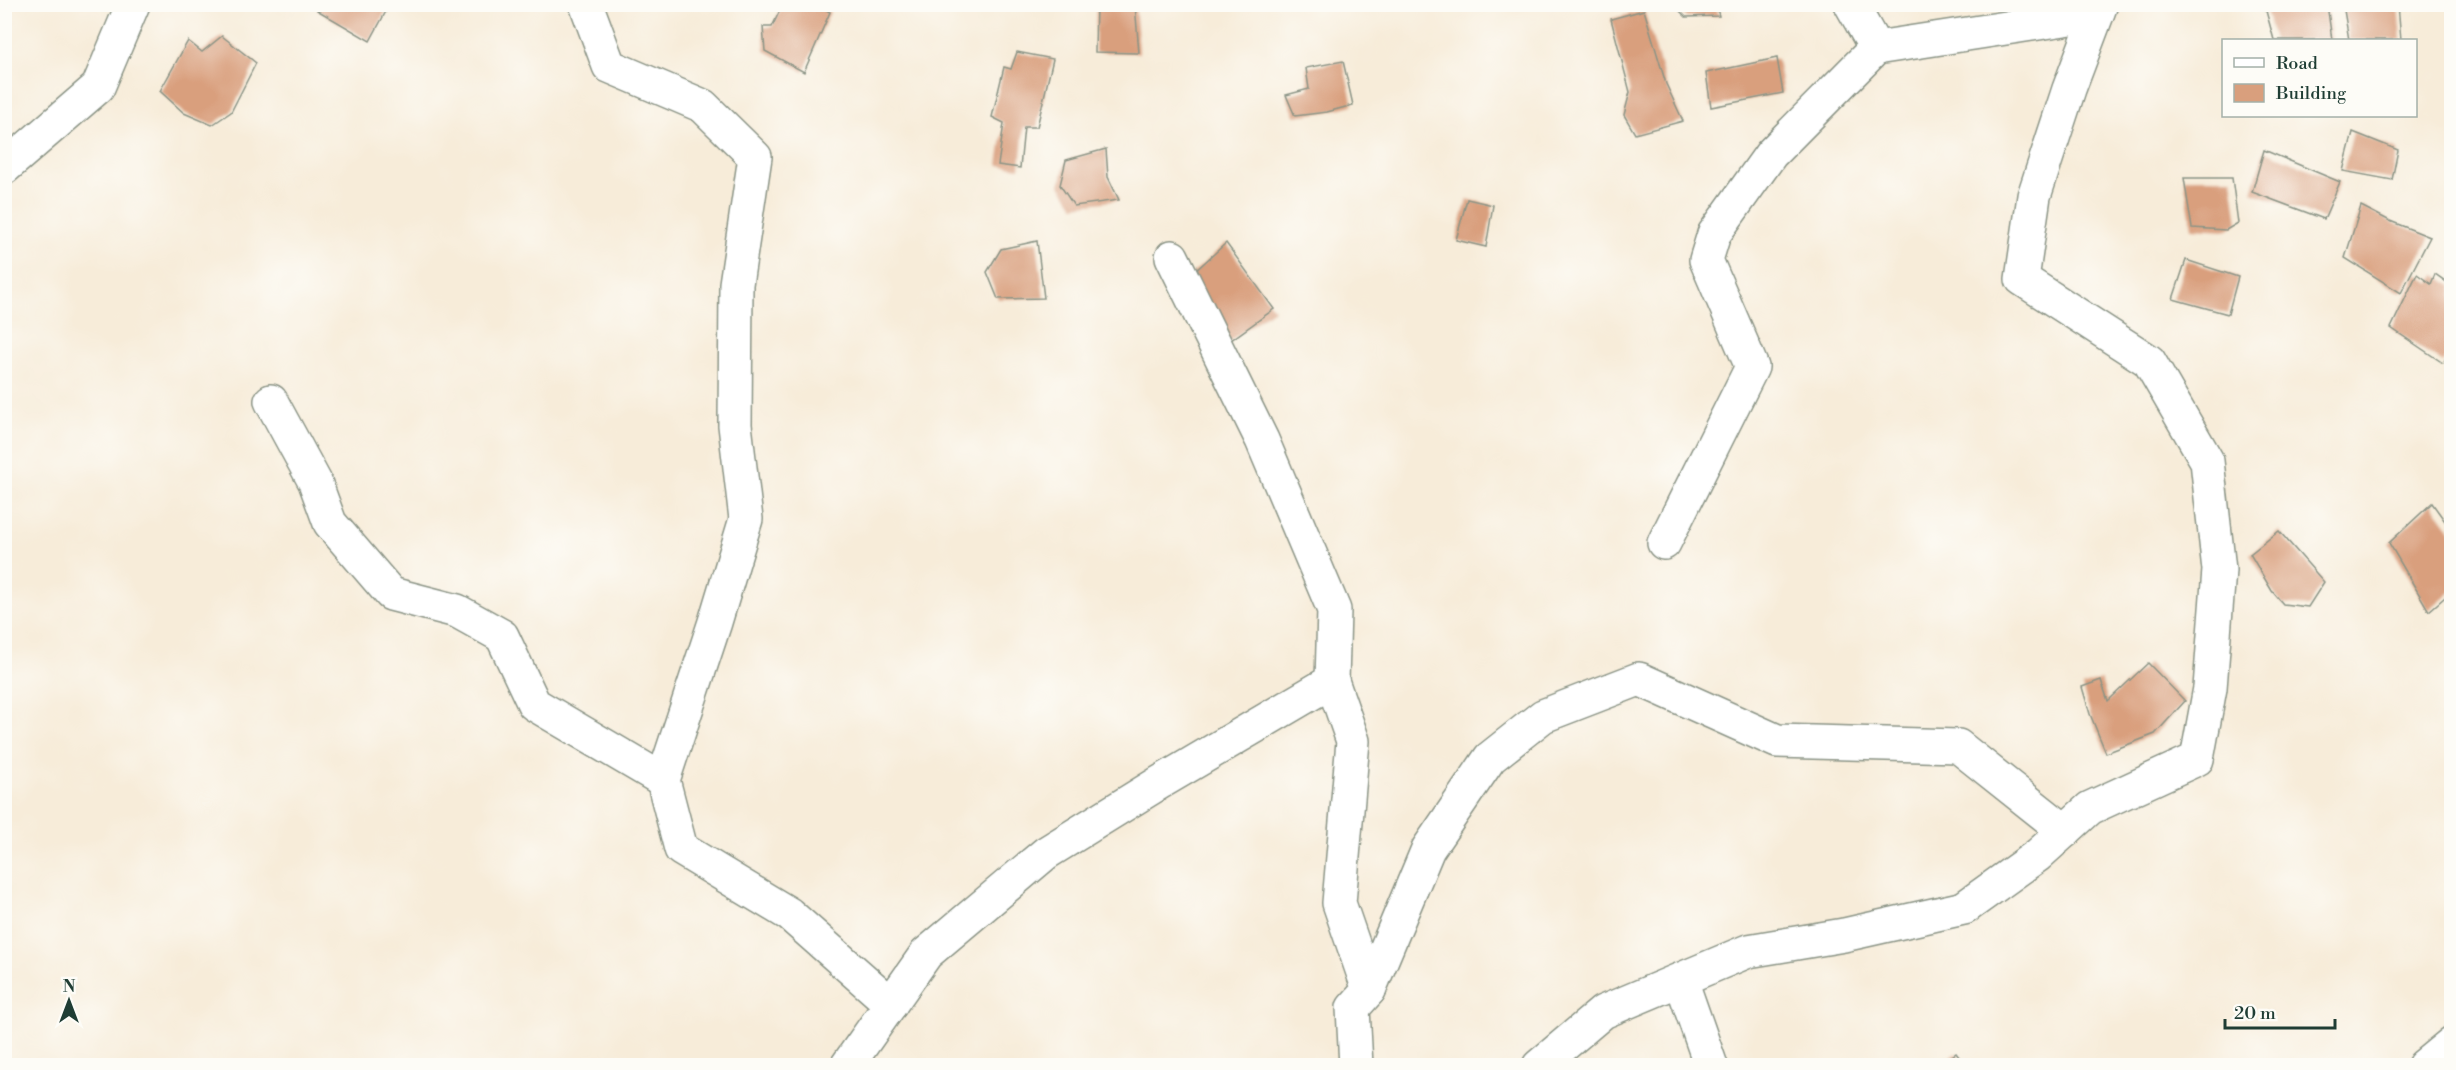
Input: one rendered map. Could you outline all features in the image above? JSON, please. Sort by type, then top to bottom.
[{"type":"street","points":[[4,168],[98,87],[133,4]]},
{"type":"street","points":[[586,4],[609,66],[703,106],[755,157],[736,284],[735,425],[746,519],[663,780],[681,849],[789,914],[891,1004]]},
{"type":"street","points":[[1851,4],[1876,48]]},
{"type":"street","points":[[1664,543],[1752,367],[1706,260],[1714,234],[1771,154],[1876,48],[2099,9]]},
{"type":"street","points":[[1539,1065],[1603,1012],[1748,951],[1844,935],[1964,908],[2038,855],[2090,808],[2198,759],[2210,688],[2219,570],[2207,461],[2149,361],[2022,279],[2034,196],[2069,89],[2099,9]]},
{"type":"street","points":[[1172,257],[1262,440],[1334,610],[1332,681],[1353,741],[1339,903],[1369,990]]},
{"type":"street","points":[[271,401],[315,482],[330,523],[391,594],[457,611],[502,636],[534,704],[663,780]]},
{"type":"street","points":[[1356,1065],[1353,1008],[1369,990],[1428,849],[1490,758],[1543,716],[1639,679],[1777,741],[1958,746],[2065,831]]},
{"type":"street","points":[[847,1065],[926,954],[1046,853],[1332,681]]},
{"type":"street","points":[[1681,980],[1711,1065]]},
{"type":"street","points":[[2424,1065],[2451,1043]]},
{"type":"building","points":[[321,4],[390,4],[370,41],[317,10]]},
{"type":"building","points":[[783,4],[816,4],[830,12],[804,72],[765,51],[763,27],[772,27]]},
{"type":"building","points":[[1096,4],[1135,4],[1139,53],[1095,52]]},
{"type":"building","points":[[2292,4],[2327,4],[2332,39],[2274,39],[2266,11]]},
{"type":"building","points":[[2343,4],[2398,4],[2401,39],[2349,39]]},
{"type":"building","points":[[1674,5],[1716,5],[1719,16],[1686,17]]},
{"type":"building","points":[[1644,10],[1666,84],[1683,121],[1635,134],[1624,115],[1630,92],[1611,19]]},
{"type":"building","points":[[222,36],[256,63],[231,112],[212,125],[184,113],[160,91],[188,41],[202,52]]},
{"type":"building","points":[[1017,52],[1053,59],[1037,127],[1024,127],[1020,168],[998,165],[1004,123],[992,117],[1004,67],[1011,69]]},
{"type":"building","points":[[1777,58],[1783,93],[1711,107],[1706,73]]},
{"type":"building","points":[[1343,61],[1353,105],[1327,112],[1295,116],[1286,95],[1309,89],[1306,68]]},
{"type":"building","points":[[2353,132],[2398,150],[2392,180],[2343,171]]},
{"type":"building","points":[[1106,149],[1108,177],[1119,200],[1074,206],[1060,185],[1066,160]]},
{"type":"building","points":[[2264,150],[2340,182],[2324,219],[2252,192]]},
{"type":"building","points":[[2184,178],[2232,178],[2238,223],[2226,230],[2192,228]]},
{"type":"building","points":[[1467,199],[1493,205],[1486,247],[1456,240]]},
{"type":"building","points":[[2361,206],[2430,237],[2401,293],[2345,258]]},
{"type":"building","points":[[1037,241],[1044,298],[998,299],[987,272],[1001,249]]},
{"type":"building","points":[[1226,243],[1274,309],[1224,345],[1192,274]]},
{"type":"building","points":[[2186,260],[2238,277],[2228,314],[2173,299]]},
{"type":"building","points":[[2417,274],[2431,284],[2435,274],[2452,286],[2452,349],[2443,363],[2391,328]]},
{"type":"building","points":[[2432,503],[2452,531],[2452,591],[2429,611],[2389,543]]},
{"type":"building","points":[[2279,531],[2324,582],[2308,607],[2283,604],[2272,591],[2250,554]]},
{"type":"building","points":[[2148,663],[2185,701],[2155,734],[2106,753],[2082,687],[2101,680],[2108,701]]},
{"type":"building","points":[[1956,1053],[1966,1066],[1939,1066]]}]
